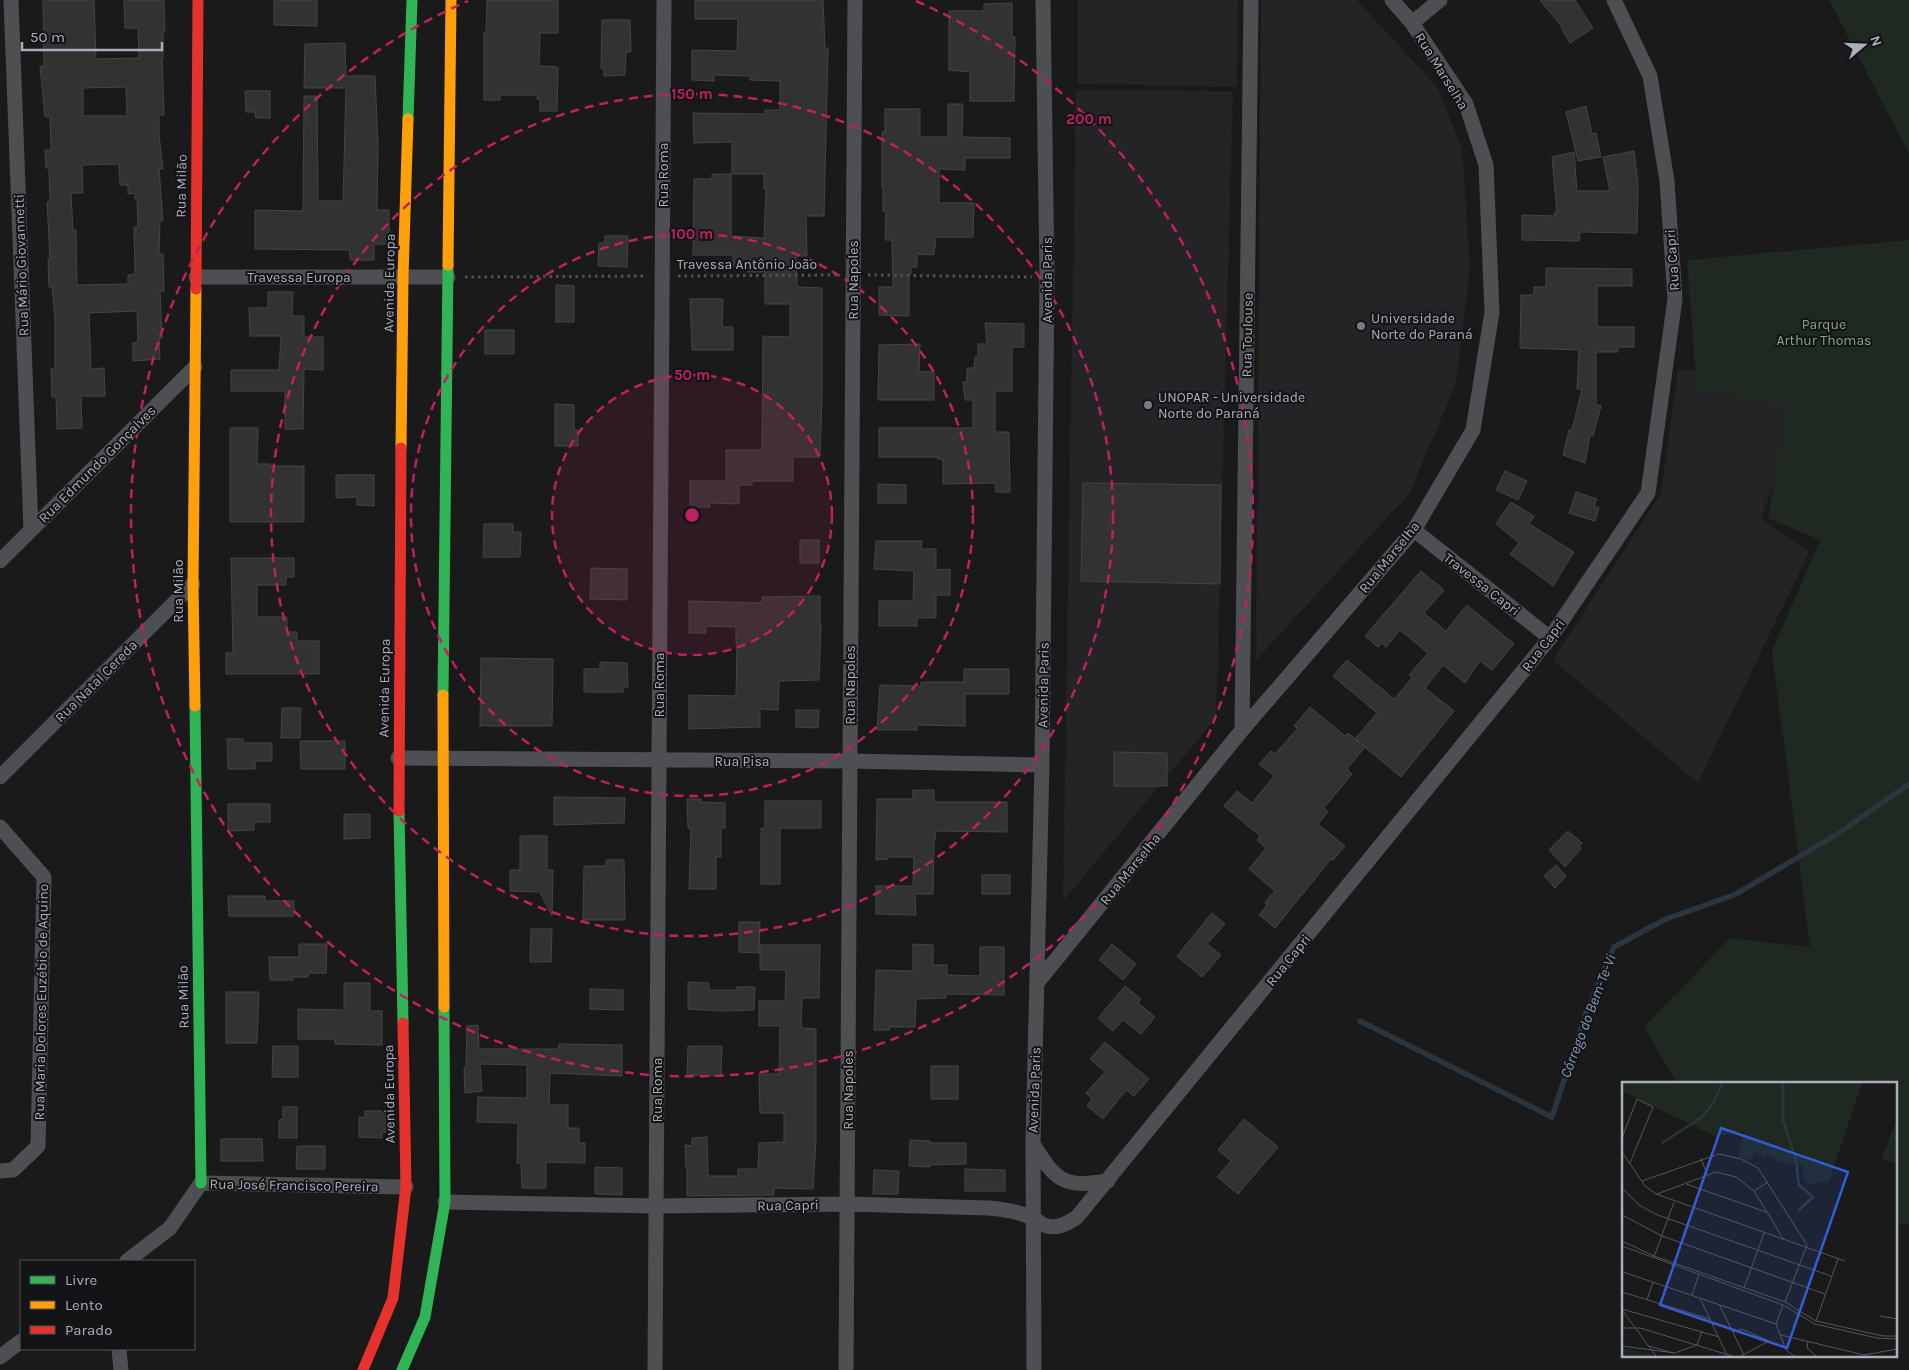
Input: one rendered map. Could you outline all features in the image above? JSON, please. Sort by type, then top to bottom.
[{"type":"main road","name":"Rua Milão","points":[[198,0],[192,584],[201,1183]]},
{"type":"main road","name":"Avenida Europa","points":[[363,1370],[393,1298],[406,1187],[398,758],[403,277],[412,0]]},
{"type":"main road","points":[[402,1370],[425,1317],[445,1202],[442,758],[451,0]]},
{"type":"street","name":"Rua Mário Giovannetti","points":[[11,0],[6,41],[30,530]]},
{"type":"street","name":"Rua Roma","points":[[655,1370],[664,0]]},
{"type":"street","name":"Rua Napoles","points":[[846,1370],[855,0]]},
{"type":"street","name":"Avenida Paris","points":[[1034,1370],[1032,1217],[1042,765],[1047,277],[1043,0]]},
{"type":"street","name":"Rua Toulouse","points":[[1242,730],[1251,0]]},
{"type":"street","name":"Rua Marselha","points":[[1037,983],[1242,730],[1414,530],[1473,430],[1492,312],[1486,165],[1466,104],[1412,23],[1392,0]]},
{"type":"street","points":[[1412,23],[1440,0]]},
{"type":"street","name":"Rua Capri","points":[[445,1202],[656,1206],[847,1204],[988,1208],[1011,1210],[1054,1227],[1065,1225],[1077,1217],[1550,638],[1648,493],[1675,298],[1667,181],[1650,76],[1614,0]]},
{"type":"street","name":"Travessa Europa","points":[[196,277],[448,277]]},
{"type":"street","name":"Rua Edmundo Gonçalves","points":[[0,560],[195,367]]},
{"type":"street","name":"Travessa Capri","points":[[1414,530],[1550,638]]},
{"type":"street","name":"Rua Natal Cereda","points":[[0,777],[192,584]]},
{"type":"street","name":"Rua Pisa","points":[[398,758],[850,761],[1042,765]]},
{"type":"street","name":"Rua Maria Dolores Euzébio de Aquino","points":[[0,827],[44,877],[38,1146],[13,1170],[0,1171]]},
{"type":"street","points":[[1033,1143],[1048,1168],[1059,1178],[1073,1183],[1089,1184],[1108,1180]]},
{"type":"street","name":"Rua José Francisco Pereira","points":[[128,1260],[170,1228],[201,1183],[406,1187]]},
{"type":"street","points":[[0,1357],[20,1342]]},
{"type":"street","points":[[119,1350],[121,1370]]},
{"type":"path","name":"Travessa Antônio João","points":[[448,277],[853,275],[1047,277]]},
{"type":"shaded area","points":[[1078,0],[1238,0],[1237,87],[1078,84]]},
{"type":"shaded area","name":"Universidade Norte do Paraná","points":[[1261,0],[1357,0],[1438,88],[1462,148],[1470,268],[1456,383],[1409,494],[1256,660]]},
{"type":"shaded area","name":"UNOPAR - Universidade Norte do Paraná","points":[[1076,90],[1233,91],[1216,718],[1063,901]]},
{"type":"shaded area","points":[[1678,369],[1812,382],[1761,518],[1809,552],[1698,783],[1553,660],[1661,493]]},
{"type":"green space","points":[[1829,0],[1909,0],[1909,154]]},
{"type":"green space","name":"Parque Arthur Thomas","points":[[1909,240],[1909,1224],[1896,1224],[1896,1082],[1676,1082],[1644,1027],[1730,938],[1810,947],[1772,651],[1820,540],[1768,518],[1786,408],[1697,390],[1687,260]]},
{"type":"building","points":[[43,0],[94,0],[96,59],[139,58],[138,28],[125,28],[124,0],[164,0],[165,31],[163,31],[162,58],[164,115],[159,115],[163,169],[159,169],[163,221],[160,221],[159,254],[163,254],[164,291],[160,291],[162,338],[159,338],[160,359],[133,361],[133,343],[138,342],[137,311],[89,313],[91,369],[104,368],[105,396],[81,396],[82,428],[57,429],[56,397],[52,397],[51,369],[55,369],[55,317],[52,287],[49,287],[48,259],[50,259],[47,202],[50,202],[49,168],[46,168],[45,150],[51,150],[50,117],[45,117],[40,66],[44,66]],"holes":[[[126,87],[127,116],[83,116],[83,88]],[[119,164],[120,185],[128,185],[128,194],[135,193],[135,199],[137,199],[138,227],[134,227],[135,274],[128,275],[128,284],[77,285],[76,230],[73,230],[71,193],[83,193],[82,165]]]},
{"type":"building","points":[[274,0],[317,0],[317,26],[274,25]]},
{"type":"building","points":[[487,0],[558,0],[558,33],[540,33],[539,66],[558,67],[557,111],[540,111],[540,99],[537,99],[537,95],[500,95],[500,100],[484,100],[484,33],[486,33]]},
{"type":"building","points":[[695,0],[823,0],[825,48],[828,48],[824,216],[806,216],[807,256],[796,256],[797,287],[822,288],[820,457],[793,457],[793,481],[752,481],[752,485],[739,485],[739,504],[710,503],[710,507],[690,507],[690,481],[726,481],[726,450],[762,450],[763,336],[790,337],[790,304],[765,304],[765,272],[748,272],[748,267],[733,266],[733,255],[693,255],[694,179],[712,179],[712,174],[731,174],[731,236],[764,238],[766,189],[764,189],[764,174],[732,174],[732,142],[694,143],[693,113],[765,114],[765,110],[780,110],[780,81],[750,80],[750,76],[714,75],[714,81],[692,80],[692,50],[737,51],[738,19],[695,19]]},
{"type":"building","points":[[1540,0],[1575,0],[1593,28],[1570,43],[1562,27]]},
{"type":"building","points":[[1012,3],[1012,37],[1015,37],[1014,101],[970,101],[970,72],[949,70],[949,11],[984,11],[984,4]]},
{"type":"building","points":[[602,20],[630,20],[631,52],[626,52],[625,75],[604,76],[604,69],[601,69]]},
{"type":"building","points":[[345,43],[346,76],[375,76],[378,145],[377,210],[389,210],[389,244],[374,244],[374,260],[350,260],[349,250],[255,249],[255,210],[303,211],[304,96],[317,96],[318,201],[343,201],[346,88],[304,88],[305,44]]},
{"type":"building","points":[[245,91],[270,91],[270,118],[256,118],[255,112],[246,112]]},
{"type":"building","points":[[948,104],[963,104],[962,137],[1010,138],[1010,158],[965,158],[965,170],[939,169],[939,203],[974,203],[973,237],[936,237],[934,255],[917,254],[917,267],[911,267],[911,274],[909,274],[909,316],[879,315],[879,287],[893,287],[892,240],[885,240],[886,211],[883,211],[882,132],[885,132],[885,109],[920,109],[920,137],[948,137]]},
{"type":"building","points":[[1586,106],[1592,134],[1596,133],[1601,157],[1578,161],[1566,112]]},
{"type":"building","points":[[1634,151],[1638,183],[1637,233],[1580,232],[1579,241],[1522,240],[1522,215],[1555,216],[1555,212],[1557,213],[1552,157],[1574,152],[1577,191],[1610,191],[1603,157]]},
{"type":"building","points":[[605,236],[628,236],[627,267],[598,266],[599,243],[604,243]]},
{"type":"building","points":[[1546,268],[1632,269],[1632,286],[1597,286],[1597,327],[1634,327],[1634,347],[1618,347],[1618,352],[1596,352],[1596,405],[1601,406],[1593,436],[1590,435],[1585,463],[1563,455],[1569,430],[1572,430],[1582,389],[1577,389],[1579,350],[1520,348],[1521,295],[1534,295],[1534,287],[1546,287]]},
{"type":"building","points":[[556,285],[574,286],[574,322],[556,322]]},
{"type":"building","points":[[268,292],[293,292],[292,316],[304,316],[304,337],[323,337],[323,370],[304,369],[303,429],[285,429],[285,391],[231,391],[231,370],[279,370],[281,336],[250,336],[249,308],[268,308]]},
{"type":"building","points":[[690,299],[723,299],[722,327],[733,327],[733,350],[692,350]]},
{"type":"building","points":[[985,323],[1024,324],[1024,347],[1012,347],[1012,391],[995,391],[995,432],[1009,432],[1010,492],[996,492],[995,483],[943,484],[943,459],[938,459],[938,457],[879,457],[879,428],[973,428],[973,400],[965,400],[963,382],[967,382],[967,368],[974,368],[975,357],[978,357],[978,344],[987,344]]},
{"type":"building","points":[[485,330],[514,330],[514,354],[485,354]]},
{"type":"building","points":[[920,344],[919,372],[934,371],[934,400],[878,400],[879,345]]},
{"type":"building","points":[[555,404],[574,405],[574,430],[578,430],[578,446],[555,446]]},
{"type":"building","points":[[230,428],[258,428],[257,464],[304,466],[304,522],[230,522]]},
{"type":"building","points":[[1505,471],[1527,481],[1518,500],[1496,490]]},
{"type":"building","points":[[336,475],[374,475],[374,506],[357,505],[357,497],[336,498]]},
{"type":"building","points":[[1083,483],[1221,485],[1220,584],[1081,581]]},
{"type":"building","points":[[878,484],[906,485],[906,503],[878,503]]},
{"type":"building","points":[[1576,492],[1597,499],[1594,506],[1599,508],[1595,521],[1569,513]]},
{"type":"building","points":[[1511,502],[1534,516],[1529,524],[1574,552],[1553,586],[1510,554],[1519,543],[1496,524]]},
{"type":"building","points":[[484,524],[513,524],[513,532],[521,532],[520,557],[483,557]]},
{"type":"building","points":[[800,540],[819,540],[819,563],[800,563]]},
{"type":"building","points":[[876,541],[922,541],[921,549],[936,549],[936,570],[950,569],[950,595],[936,595],[936,618],[917,618],[917,626],[879,626],[879,601],[913,601],[914,571],[874,569]]},
{"type":"building","points":[[231,558],[294,558],[294,577],[286,577],[286,585],[257,585],[257,617],[287,617],[287,632],[297,632],[297,641],[319,641],[319,674],[226,674],[226,653],[233,653]]},
{"type":"building","points":[[591,568],[627,569],[627,600],[590,599]]},
{"type":"building","points":[[1421,571],[1444,590],[1424,613],[1446,631],[1467,605],[1514,644],[1492,670],[1480,661],[1465,683],[1443,665],[1425,688],[1454,711],[1401,777],[1355,739],[1377,713],[1333,676],[1347,660],[1394,699],[1412,678],[1409,675],[1428,653],[1400,630],[1386,647],[1381,643],[1378,647],[1365,636]]},
{"type":"building","points":[[820,596],[819,680],[779,681],[778,710],[760,709],[760,727],[689,729],[689,695],[736,696],[737,643],[736,627],[706,626],[706,633],[689,633],[689,601],[762,603],[762,597]]},
{"type":"building","points":[[481,658],[553,659],[552,726],[480,726]]},
{"type":"building","points":[[600,662],[627,663],[628,687],[623,687],[623,692],[584,692],[584,669],[600,669]]},
{"type":"building","points":[[964,669],[1009,669],[1009,694],[965,694],[965,726],[917,725],[917,730],[877,730],[880,685],[921,686],[921,682],[964,682]]},
{"type":"building","points":[[1310,707],[1345,736],[1348,733],[1365,747],[1347,769],[1352,774],[1324,808],[1328,812],[1318,824],[1345,846],[1333,860],[1331,859],[1275,928],[1259,915],[1267,905],[1265,902],[1275,891],[1249,869],[1266,848],[1257,840],[1260,836],[1224,806],[1237,791],[1252,803],[1274,776],[1259,764],[1271,751],[1275,754],[1298,728],[1294,726]]},
{"type":"building","points":[[282,708],[301,708],[300,738],[281,738]]},
{"type":"building","points":[[796,710],[819,710],[818,728],[796,727]]},
{"type":"building","points":[[227,739],[243,739],[243,743],[272,743],[272,761],[255,761],[255,769],[228,769]]},
{"type":"building","points":[[300,741],[345,741],[345,769],[301,769]]},
{"type":"building","points":[[1114,752],[1167,753],[1167,786],[1114,786]]},
{"type":"building","points":[[913,790],[934,790],[934,802],[1007,802],[1007,832],[936,831],[933,894],[915,894],[916,915],[876,914],[876,886],[913,886],[914,857],[889,857],[888,859],[876,860],[877,799],[913,799]]},
{"type":"building","points":[[554,797],[625,798],[624,823],[554,825]]},
{"type":"building","points":[[687,799],[701,799],[701,802],[725,803],[725,828],[721,828],[721,857],[716,857],[716,889],[689,889],[691,828],[688,828]]},
{"type":"building","points":[[765,801],[821,801],[821,828],[780,828],[780,884],[761,884],[761,828],[765,828]]},
{"type":"building","points":[[228,804],[270,804],[270,822],[254,822],[254,830],[228,831]]},
{"type":"building","points":[[344,814],[370,814],[370,838],[344,839]]},
{"type":"building","points":[[1568,831],[1582,843],[1579,846],[1581,849],[1565,867],[1549,850]]},
{"type":"building","points":[[520,836],[547,836],[547,870],[553,870],[552,916],[540,892],[510,891],[510,870],[520,870]]},
{"type":"building","points":[[606,860],[624,860],[625,920],[583,920],[584,866],[606,866]]},
{"type":"building","points":[[1556,865],[1566,876],[1555,888],[1544,876]]},
{"type":"building","points":[[982,875],[1010,875],[1010,894],[982,894]]},
{"type":"building","points":[[228,896],[265,896],[265,901],[294,901],[294,916],[229,916]]},
{"type":"building","points":[[1212,913],[1225,924],[1207,944],[1221,955],[1202,977],[1177,956]]},
{"type":"building","points":[[739,922],[760,922],[759,953],[739,952]]},
{"type":"building","points":[[531,929],[552,929],[551,962],[530,962]]},
{"type":"building","points":[[299,944],[327,944],[326,973],[309,973],[308,977],[293,977],[293,980],[270,980],[269,957],[299,957]]},
{"type":"building","points":[[913,944],[933,945],[933,965],[947,965],[947,975],[980,976],[980,947],[1004,947],[1004,995],[946,994],[946,998],[916,999],[915,1027],[889,1027],[890,1030],[874,1030],[876,970],[913,971]]},
{"type":"building","points":[[1112,944],[1136,964],[1123,980],[1099,960]]},
{"type":"building","points":[[760,945],[820,945],[819,998],[802,998],[801,1028],[816,1029],[816,1141],[813,1189],[774,1188],[774,1195],[687,1196],[685,1145],[692,1146],[692,1138],[707,1137],[708,1176],[738,1176],[738,1169],[758,1169],[759,1143],[784,1142],[784,1113],[760,1113],[759,1074],[779,1074],[780,1026],[759,1026],[759,1001],[785,1001],[786,970],[760,970]]},
{"type":"building","points":[[688,982],[709,983],[709,990],[737,990],[737,987],[755,987],[754,1010],[688,1009]]},
{"type":"building","points":[[344,983],[370,983],[370,1011],[382,1011],[382,1045],[335,1044],[335,1039],[298,1039],[298,1009],[344,1010]]},
{"type":"building","points":[[1125,986],[1141,999],[1138,1003],[1155,1017],[1141,1034],[1123,1020],[1113,1031],[1098,1018]]},
{"type":"building","points":[[590,989],[623,990],[623,1010],[590,1009]]},
{"type":"building","points":[[226,992],[259,992],[257,1043],[226,1043]]},
{"type":"building","points":[[478,1025],[479,1049],[558,1049],[559,1044],[622,1045],[622,1076],[550,1073],[549,1105],[568,1105],[568,1128],[579,1128],[579,1143],[585,1143],[585,1163],[546,1162],[546,1188],[522,1188],[521,1163],[517,1163],[518,1123],[477,1122],[478,1097],[527,1098],[527,1065],[480,1064],[482,1091],[465,1093],[464,1068],[466,1067],[467,1026]]},
{"type":"building","points":[[1105,1042],[1149,1079],[1134,1096],[1126,1090],[1103,1119],[1087,1106],[1092,1099],[1086,1093],[1105,1072],[1090,1059]]},
{"type":"building","points":[[273,1046],[298,1046],[298,1077],[272,1077]]},
{"type":"building","points":[[688,1046],[722,1046],[721,1076],[687,1075]]},
{"type":"building","points":[[931,1066],[958,1066],[958,1099],[931,1099]]},
{"type":"building","points":[[283,1107],[297,1107],[297,1138],[279,1138],[279,1120],[283,1119]]},
{"type":"building","points":[[365,1111],[386,1111],[386,1132],[382,1132],[382,1138],[359,1137],[359,1117],[365,1118]]},
{"type":"building","points":[[1244,1119],[1278,1147],[1238,1194],[1217,1177],[1231,1161],[1218,1150]]},
{"type":"building","points":[[221,1139],[262,1139],[263,1161],[221,1161]]},
{"type":"building","points":[[910,1140],[930,1141],[930,1143],[966,1143],[966,1164],[930,1165],[930,1167],[909,1166]]},
{"type":"building","points":[[297,1146],[325,1146],[325,1169],[296,1169]]},
{"type":"building","points":[[595,1167],[622,1168],[622,1195],[595,1194]]},
{"type":"building","points":[[965,1169],[1005,1170],[1005,1191],[965,1191]]},
{"type":"building","points":[[874,1170],[899,1171],[898,1194],[873,1194]]},
{"type":"waterway","name":"Córrego do Bem-Te-Vi","points":[[1360,1021],[1552,1117],[1586,1013],[1614,947],[1666,919],[1734,895],[1836,835],[1909,784]]},
{"type":"traffic: fast","points":[[408,119],[412,0]]},
{"type":"traffic: fast","points":[[443,695],[448,265]]},
{"type":"traffic: fast","points":[[195,706],[201,1183]]},
{"type":"traffic: fast","points":[[399,811],[403,1023]]},
{"type":"traffic: fast","points":[[402,1370],[425,1317],[445,1202],[444,1007]]},
{"type":"traffic: slow","points":[[448,265],[451,0]]},
{"type":"traffic: slow","points":[[401,448],[403,277],[408,119]]},
{"type":"traffic: slow","points":[[195,706],[193,584],[196,289]]},
{"type":"traffic: slow","points":[[443,695],[444,1007]]},
{"type":"traffic: jam","points":[[196,289],[198,0]]},
{"type":"traffic: jam","points":[[399,811],[401,448]]},
{"type":"traffic: jam","points":[[363,1370],[393,1298],[406,1187],[403,1023]]},
{"type":"place","name":"Universidade Norte do Paraná","points":[[1361,326]]},
{"type":"place","name":"UNOPAR - Universidade Norte do Paraná","points":[[1148,405]]}]
